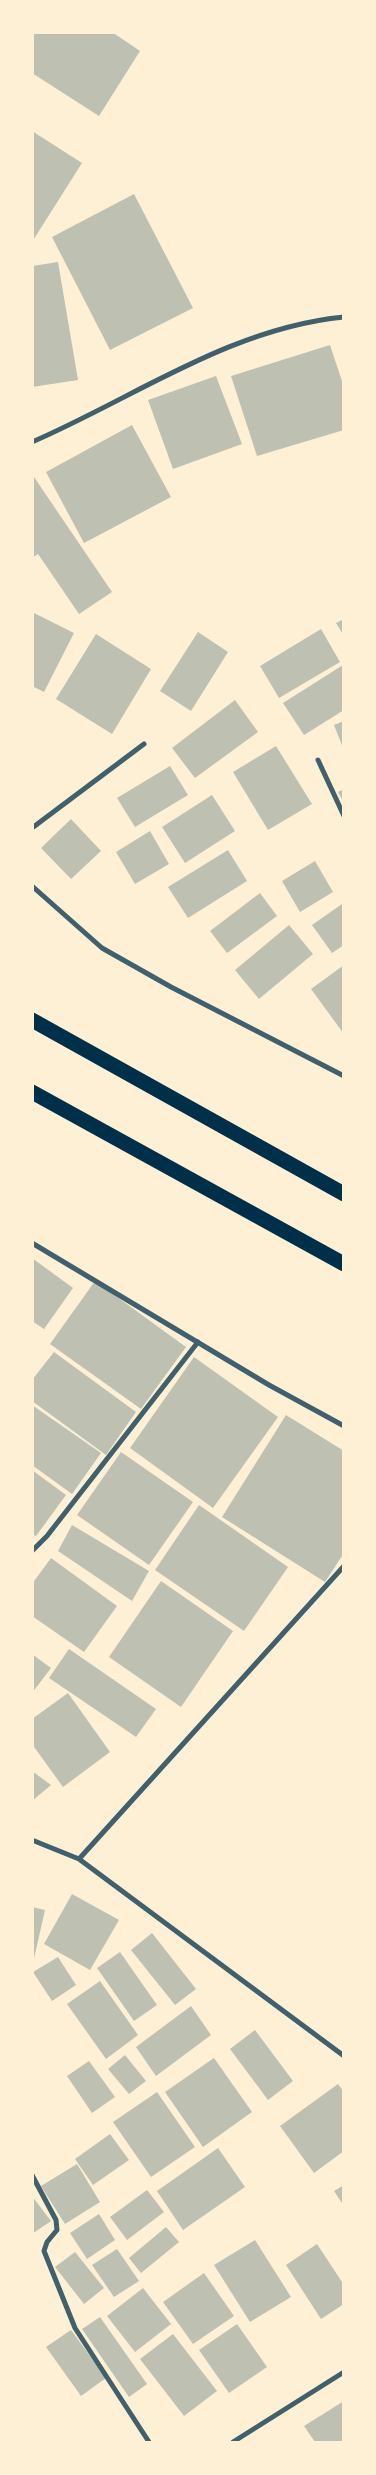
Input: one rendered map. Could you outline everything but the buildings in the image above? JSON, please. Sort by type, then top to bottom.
[{"type":"highway","points":[[32,1020],[344,1194]]},
{"type":"highway","points":[[32,1092],[344,1264]]},
{"type":"street","points":[[32,442],[224,348],[314,320],[344,317]]},
{"type":"street","points":[[32,828],[144,744]]},
{"type":"street","points":[[318,760],[344,816]]},
{"type":"street","points":[[32,886],[102,948],[171,988],[344,1076]]},
{"type":"street","points":[[32,1243],[269,1385],[344,1426]]},
{"type":"street","points":[[32,1551],[82,1492],[198,1342]]},
{"type":"street","points":[[79,1859],[344,1566]]},
{"type":"street","points":[[32,1840],[79,1859],[344,2056]]},
{"type":"street","points":[[32,2176],[56,2220],[56,2230],[47,2242],[44,2250],[70,2316],[149,2442]]},
{"type":"street","points":[[233,2442],[344,2372]]}]
